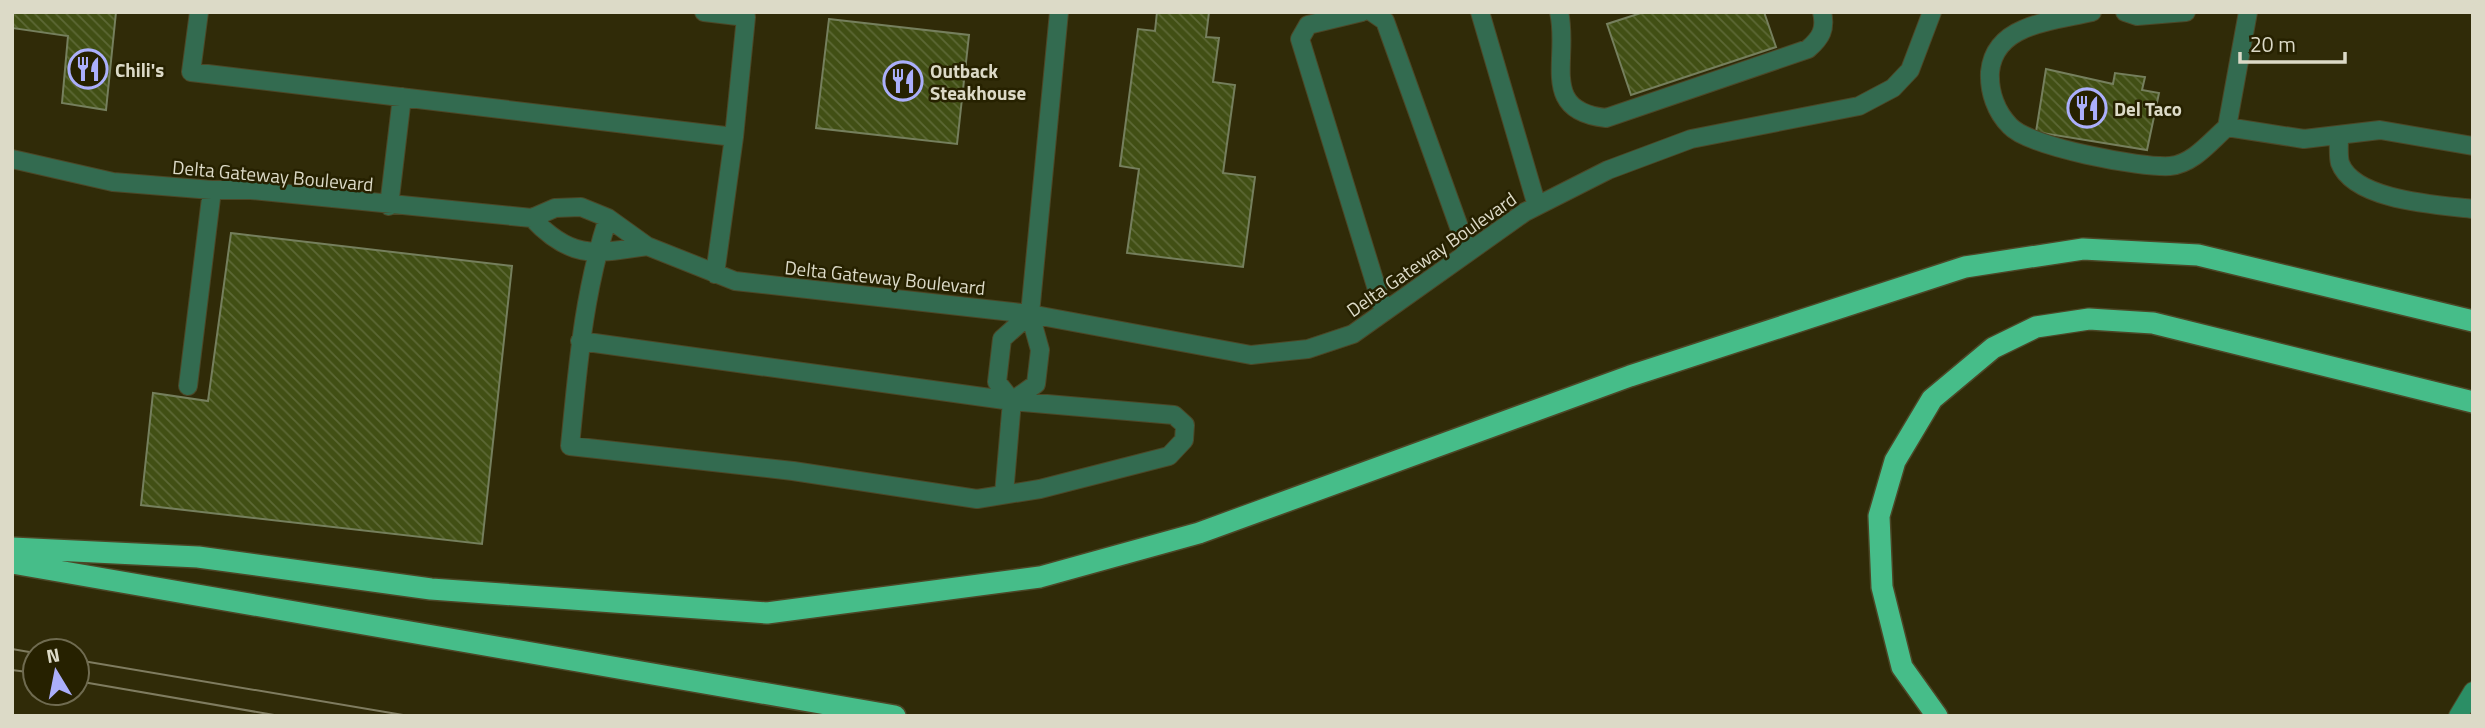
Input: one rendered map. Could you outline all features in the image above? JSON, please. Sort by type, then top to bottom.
[{"type":"highway","points":[[12,548],[198,557],[431,589],[767,613],[1040,577],[1199,533],[1630,376],[1965,267],[2084,249],[2198,255],[2473,321]]},
{"type":"highway","points":[[1937,716],[1902,667],[1882,587],[1879,516],[1895,461],[1932,399],[1993,348],[2036,327],[2089,319],[2153,323],[2473,402]]},
{"type":"highway","points":[[12,563],[895,716]]},
{"type":"main road","points":[[2458,716],[2473,691]]},
{"type":"lane","points":[[199,12],[191,72],[734,137]]},
{"type":"lane","points":[[704,12],[746,17],[734,137],[715,274]]},
{"type":"lane","points":[[1012,401],[1036,384],[1040,350],[1030,314],[1059,12]]},
{"type":"lane","points":[[1362,12],[1308,25],[1300,40],[1384,312]]},
{"type":"lane","points":[[1372,12],[1385,21],[1468,252]]},
{"type":"lane","points":[[1480,12],[1537,205]]},
{"type":"lane","points":[[1559,12],[1563,26],[1560,82],[1563,96],[1585,116],[1606,118],[1808,49],[1821,38],[1824,22],[1822,12]]},
{"type":"lane","name":"Delta Gateway Boulevard","points":[[12,159],[113,182],[212,190],[251,190],[389,206],[532,218],[555,208],[581,207],[608,218],[647,246],[735,281],[1030,314],[1251,355],[1320,345],[1353,334],[1537,205],[1608,170],[1691,139],[1859,106],[1893,88],[1909,69],[1932,12]]},
{"type":"lane","points":[[2092,12],[2024,28],[1999,45],[1991,62],[1993,101],[2010,127],[2030,139],[2089,156],[2170,166],[2189,160],[2227,127],[2248,12]]},
{"type":"lane","points":[[2131,14],[2186,12]]},
{"type":"lane","points":[[389,206],[402,97]]},
{"type":"lane","points":[[2227,127],[2304,139],[2380,130],[2473,146]]},
{"type":"lane","points":[[2339,136],[2340,164],[2352,178],[2368,189],[2399,199],[2473,209]]},
{"type":"lane","points":[[188,386],[212,190]]},
{"type":"lane","points":[[532,218],[550,237],[596,254],[647,246]]},
{"type":"lane","points":[[580,341],[1012,401],[1174,415],[1185,425],[1184,440],[1168,456],[1040,489],[977,499],[793,471],[570,446],[580,341],[596,254],[608,218]]},
{"type":"lane","points":[[1004,494],[1012,401],[997,382],[1002,339],[1030,314]]},
{"type":"building","name":"Chili's","points":[[12,12],[116,12],[106,110],[62,103],[68,36],[12,28]]},
{"type":"building","points":[[1157,12],[1209,12],[1206,37],[1219,38],[1213,82],[1235,85],[1223,173],[1255,177],[1243,267],[1127,253],[1139,169],[1120,166],[1138,29],[1155,31]]},
{"type":"building","points":[[1644,12],[1764,12],[1776,47],[1631,95],[1607,24]]},
{"type":"building","points":[[829,19],[969,35],[957,144],[816,128]]},
{"type":"building","points":[[2046,69],[2113,84],[2115,73],[2145,77],[2142,90],[2159,93],[2147,150],[2036,132]]},
{"type":"building","points":[[231,233],[512,266],[482,544],[141,505],[153,393],[208,401]]},
{"type":"tram line","points":[[12,649],[21,651]]},
{"type":"tram line","points":[[91,662],[409,716]]},
{"type":"tram line","points":[[12,670],[21,671]]},
{"type":"tram line","points":[[91,683],[280,716]]},
{"type":"place","name":"Chili's","points":[[88,69]]},
{"type":"place","name":"Outback Steakhouse","points":[[903,81]]},
{"type":"place","name":"Del Taco","points":[[2087,108]]}]
